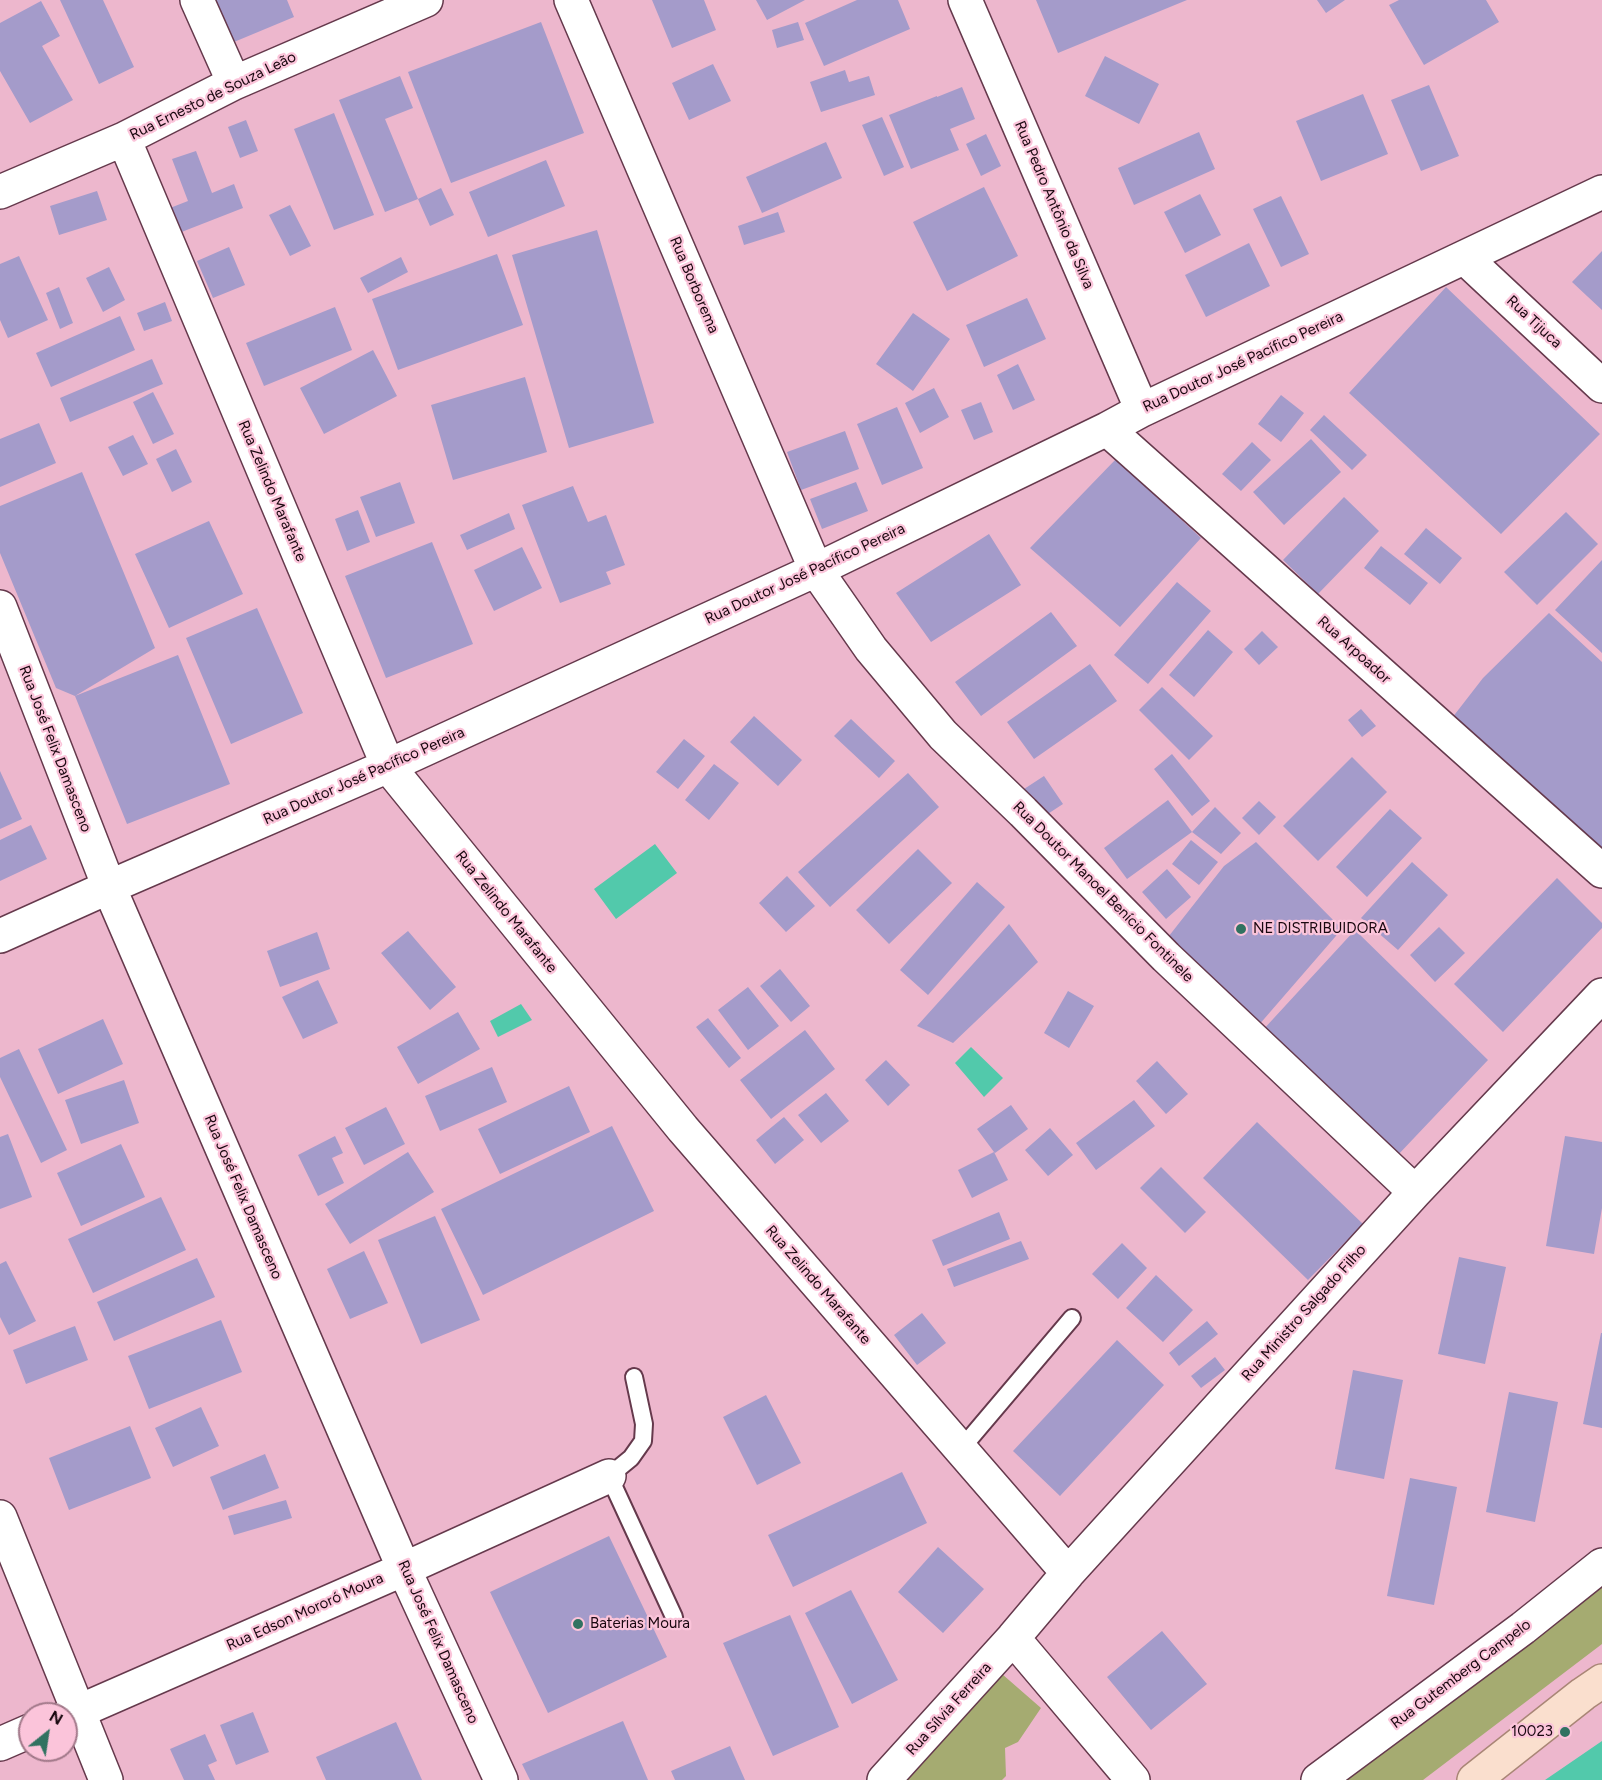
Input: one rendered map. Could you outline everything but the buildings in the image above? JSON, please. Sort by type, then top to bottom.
[{"type":"main road","points":[[1474,1780],[1602,1681]]},
{"type":"street","points":[[197,0],[234,83]]},
{"type":"street","name":"Rua Ernesto de Souza Leão","points":[[0,192],[123,139],[234,83],[426,0]]},
{"type":"street","name":"Rua Borborema","points":[[571,0],[816,570]]},
{"type":"street","name":"Rua Pedro Antônio da Silva","points":[[966,0],[1142,410]]},
{"type":"street","name":"Rua Zelindo Marafante","points":[[123,139],[388,766],[683,1129],[1068,1573]]},
{"type":"street","name":"Rua Doutor José Pacífico Pereira","points":[[0,936],[388,766],[816,570],[1142,410],[1602,192]]},
{"type":"street","name":"Rua Tijuca","points":[[1465,258],[1602,386]]},
{"type":"street","name":"Rua Arpoador","points":[[1107,429],[1602,871]]},
{"type":"street","name":"Rua Doutor Manoel Benício Fontinele","points":[[816,570],[871,650],[943,735],[1023,812],[1166,957],[1415,1192]]},
{"type":"street","name":"Rua José Felix Damasceno","points":[[0,607],[109,887],[404,1569],[501,1780]]},
{"type":"street","name":"Rua Ministro Salgado Filho","points":[[1013,1638],[1068,1573],[1415,1192],[1602,995]]},
{"type":"street","name":"Rua Edson Mororó Moura","points":[[78,1711],[404,1569],[609,1476]]},
{"type":"street","points":[[0,1517],[68,1702]]},
{"type":"street","name":"Rua Gutemberg Campelo","points":[[1318,1780],[1523,1628],[1602,1565]]},
{"type":"street","points":[[1013,1638],[1132,1780]]},
{"type":"street","name":"Rua Sílvia Ferreira","points":[[884,1780],[1013,1638]]},
{"type":"street","points":[[78,1726],[106,1780]]},
{"type":"street","points":[[0,1744],[18,1736]]},
{"type":"lane","points":[[961,1449],[1072,1318]]},
{"type":"lane","points":[[633,1377],[644,1424],[643,1441],[631,1458],[609,1476],[674,1617]]},
{"type":"shaded area","points":[[655,844],[677,873],[616,919],[594,889]]},
{"type":"shaded area","points":[[521,1004],[532,1020],[498,1037],[490,1021]]},
{"type":"shaded area","points":[[971,1047],[1003,1078],[984,1097],[955,1063]]},
{"type":"shaded area","points":[[1602,1585],[1602,1644],[1423,1780],[1328,1780]]},
{"type":"shaded area","points":[[1002,1674],[1041,1708],[1018,1742],[1005,1748],[1006,1776],[1002,1780],[907,1780]]},
{"type":"shaded area","points":[[1602,1741],[1602,1780],[1545,1780]]},
{"type":"place","name":"NE DISTRIBUIDORA","points":[[1241,929]]},
{"type":"place","name":"Baterias Moura","points":[[578,1624]]},
{"type":"place","name":"10023","points":[[1565,1732]]}]
